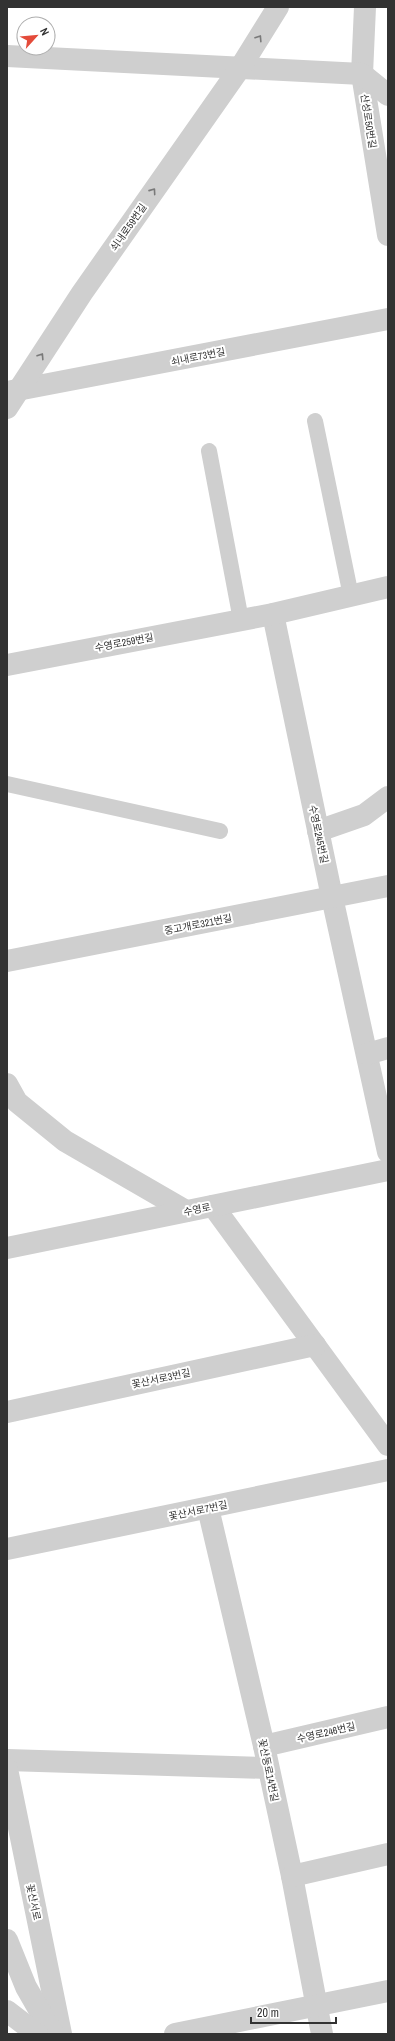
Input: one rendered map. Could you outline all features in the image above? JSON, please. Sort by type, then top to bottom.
[{"type":"street","name":"쇠내로59번길","points":[[7,408],[14,390],[240,68],[278,7]]},
{"type":"street","name":"산성로50번길","points":[[365,7],[362,74],[388,235]]},
{"type":"street","points":[[7,56],[362,74],[388,95]]},
{"type":"street","name":"쇠내로73번길","points":[[14,390],[388,319]]},
{"type":"street","name":"수영로259번길","points":[[7,665],[273,614],[388,587]]},
{"type":"street","name":"수영로245번길","points":[[273,614],[332,897],[388,1152]]},
{"type":"street","points":[[318,831],[364,815],[388,797]]},
{"type":"street","name":"중고개로321번길","points":[[7,961],[388,886]]},
{"type":"street","points":[[367,1054],[388,1048]]},
{"type":"street","points":[[7,1084],[17,1102],[65,1141],[186,1211]]},
{"type":"street","name":"수영로","points":[[7,1248],[388,1170]]},
{"type":"street","points":[[213,1206],[388,1445]]},
{"type":"street","name":"꽃산서로3번길","points":[[7,1412],[315,1345]]},
{"type":"street","name":"꽃산서로7번길","points":[[7,1549],[388,1470]]},
{"type":"street","name":"꽃산동로14번길","points":[[208,1508],[264,1746],[292,1876],[322,2034]]},
{"type":"street","name":"수영로246번길","points":[[264,1746],[388,1717]]},
{"type":"street","points":[[7,1760],[268,1768]]},
{"type":"street","name":"꽃산서로","points":[[7,1769],[61,2034]]},
{"type":"street","points":[[292,1876],[388,1854]]},
{"type":"street","points":[[7,1940],[26,1987],[53,2034]]},
{"type":"street","points":[[175,2034],[388,1991]]},
{"type":"street","points":[[7,2011],[37,2034]]},
{"type":"lane","points":[[315,421],[351,596]]},
{"type":"lane","points":[[209,451],[242,620]]},
{"type":"lane","points":[[7,784],[220,831]]}]
